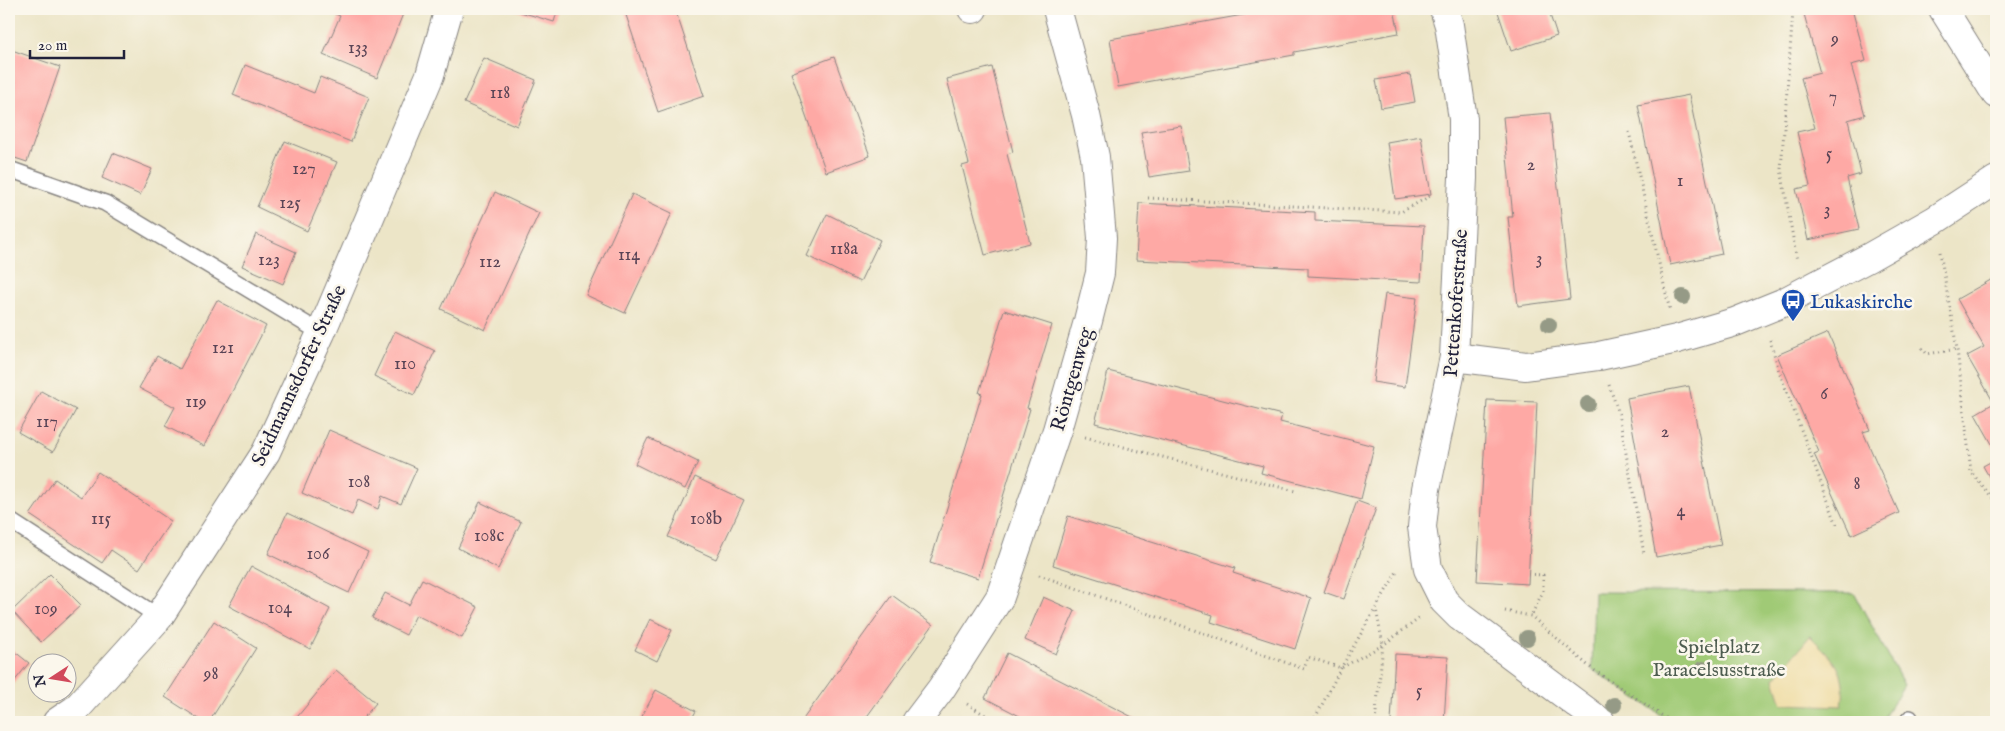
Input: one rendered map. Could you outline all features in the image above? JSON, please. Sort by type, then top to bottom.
[{"type":"street","name":"Seidmannsdorfer Straße","points":[[57,722],[76,709],[159,617],[266,452],[321,334],[430,75],[448,9]]},
{"type":"street","name":"Röntgenweg","points":[[916,722],[941,689],[1000,597],[1057,430],[1091,312],[1100,273],[1102,238],[1095,157],[1086,115],[1057,9]]},
{"type":"street","name":"Pettenkoferstraße","points":[[1444,9],[1449,25],[1463,119],[1463,178],[1454,357],[1426,489],[1422,527],[1428,569],[1452,609]]},
{"type":"street","points":[[1943,9],[1996,94]]},
{"type":"street","points":[[1454,357],[1526,366],[1599,356],[1677,339],[1734,322],[1803,292],[1935,220],[1996,180]]},
{"type":"street","points":[[1452,609],[1601,722]]},
{"type":"lane","points":[[9,169],[105,203],[321,334]]},
{"type":"lane","points":[[9,520],[159,617]]},
{"type":"path","points":[[1794,9],[1781,169],[1803,292]]},
{"type":"path","points":[[1629,132],[1677,339]]},
{"type":"path","points":[[1148,198],[1400,212],[1463,178]]},
{"type":"path","points":[[1935,220],[1957,349],[1971,472],[1996,502]]},
{"type":"path","points":[[1762,311],[1779,371],[1836,525]]},
{"type":"path","points":[[1922,348],[1927,354],[1957,349]]},
{"type":"path","points":[[1599,356],[1619,414],[1644,554]]},
{"type":"path","points":[[1057,430],[1295,491]]},
{"type":"path","points":[[1313,722],[1341,668],[1399,568]]},
{"type":"path","points":[[1528,574],[1544,575],[1543,591],[1531,616]]},
{"type":"path","points":[[1061,583],[1304,669],[1308,657],[1341,668],[1452,609]]},
{"type":"path","points":[[1375,722],[1383,645],[1376,609]]},
{"type":"path","points":[[1502,611],[1531,616],[1592,669],[1672,722]]},
{"type":"green space","name":"Spielplatz Paracelsusstraße","points":[[1594,592],[1854,593],[1904,685],[1881,722],[1672,722],[1592,669]]},
{"type":"sand","points":[[1810,636],[1832,659],[1841,674],[1843,683],[1842,706],[1782,704],[1774,679]]},
{"type":"building","points":[[323,9],[405,9],[377,78],[323,55],[340,16]]},
{"type":"building","points":[[511,9],[558,9],[554,22]]},
{"type":"building","points":[[624,9],[675,9],[704,96],[658,112]]},
{"type":"building","points":[[1276,9],[1394,9],[1399,33],[1294,52],[1294,55],[1118,87],[1110,39]]},
{"type":"building","points":[[1497,9],[1548,9],[1557,36],[1511,51]]},
{"type":"building","points":[[1827,9],[1852,9],[1866,61],[1851,65],[1865,115],[1848,120],[1861,174],[1847,178],[1859,229],[1808,240],[1796,189],[1810,186],[1797,132],[1815,128],[1801,78],[1820,73],[1804,14]]},
{"type":"building","points":[[9,49],[60,67],[27,162],[9,156]]},
{"type":"building","points":[[834,57],[870,156],[826,172],[791,73]]},
{"type":"building","points":[[484,58],[536,80],[517,126],[464,103]]},
{"type":"building","points":[[245,65],[314,93],[320,77],[369,97],[351,142],[233,95]]},
{"type":"building","points":[[992,67],[1013,152],[1007,154],[1030,243],[985,255],[962,166],[969,164],[947,79]]},
{"type":"building","points":[[1410,74],[1415,102],[1381,108],[1376,80]]},
{"type":"building","points":[[1689,95],[1722,254],[1670,265],[1638,105]]},
{"type":"building","points":[[1550,113],[1570,299],[1518,306],[1508,217],[1513,217],[1503,117]]},
{"type":"building","points":[[1181,126],[1189,171],[1149,177],[1141,132]]},
{"type":"building","points":[[1421,136],[1431,194],[1395,199],[1387,142]]},
{"type":"building","points":[[285,141],[337,162],[307,231],[257,207]]},
{"type":"building","points":[[113,153],[152,169],[140,195],[102,178]]},
{"type":"building","points":[[495,192],[539,213],[485,330],[441,309]]},
{"type":"building","points":[[632,194],[672,213],[625,313],[586,295]]},
{"type":"building","points":[[1139,203],[1315,212],[1315,221],[1424,226],[1421,282],[1308,276],[1308,268],[1136,260]]},
{"type":"building","points":[[827,214],[880,240],[860,282],[807,256]]},
{"type":"building","points":[[256,234],[296,252],[283,284],[242,266]]},
{"type":"building","points":[[1996,277],[1996,451],[1975,414],[1994,403],[1967,356],[1984,347],[1957,299]]},
{"type":"building","points":[[1385,294],[1417,298],[1405,387],[1373,382]]},
{"type":"building","points":[[217,300],[266,326],[204,446],[165,426],[175,407],[139,388],[157,356],[180,369]]},
{"type":"building","points":[[1004,310],[1052,325],[1027,408],[1030,409],[978,578],[930,563],[982,394],[979,393]]},
{"type":"building","points":[[395,331],[435,351],[414,395],[374,376]]},
{"type":"building","points":[[1828,333],[1870,430],[1863,432],[1899,513],[1851,535],[1814,454],[1819,452],[1777,355]]},
{"type":"building","points":[[1108,371],[1282,415],[1280,422],[1374,446],[1361,499],[1261,473],[1263,466],[1095,423]]},
{"type":"building","points":[[1689,386],[1721,545],[1656,557],[1627,398]]},
{"type":"building","points":[[41,391],[76,410],[53,452],[18,432]]},
{"type":"building","points":[[1487,400],[1537,402],[1528,584],[1477,581]]},
{"type":"building","points":[[329,430],[417,468],[401,504],[382,496],[378,509],[358,500],[352,515],[302,493]]},
{"type":"building","points":[[648,438],[698,462],[685,489],[635,464]]},
{"type":"building","points":[[1996,459],[1996,489],[1983,466]]},
{"type":"building","points":[[98,472],[171,521],[139,569],[111,550],[102,563],[30,515],[55,479],[81,497]]},
{"type":"building","points":[[695,477],[744,500],[716,559],[668,537]]},
{"type":"building","points":[[1357,501],[1376,508],[1344,599],[1324,592]]},
{"type":"building","points":[[480,502],[521,522],[498,569],[458,548]]},
{"type":"building","points":[[287,513],[368,552],[349,593],[268,554]]},
{"type":"building","points":[[1068,516],[1235,568],[1233,573],[1311,598],[1295,649],[1211,622],[1213,615],[1053,565]]},
{"type":"building","points":[[251,566],[330,609],[310,649],[229,606]]},
{"type":"building","points":[[50,574],[81,605],[41,642],[12,611]]},
{"type":"building","points":[[422,579],[478,607],[462,638],[416,615],[406,635],[372,618],[385,593],[409,605]]},
{"type":"building","points":[[892,595],[933,625],[863,722],[801,722]]},
{"type":"building","points":[[1043,597],[1075,611],[1056,654],[1025,640]]},
{"type":"building","points":[[650,619],[672,630],[657,661],[635,650]]},
{"type":"building","points":[[214,621],[256,648],[209,722],[204,722],[165,697]]},
{"type":"building","points":[[9,647],[28,662],[28,664],[9,688]]},
{"type":"building","points":[[1007,653],[1142,722],[1031,722],[985,698]]},
{"type":"building","points":[[1395,654],[1448,657],[1444,722],[1391,722]]},
{"type":"building","points":[[336,670],[376,703],[360,722],[293,722]]},
{"type":"building","points":[[656,690],[696,711],[690,722],[639,722]]},
{"type":"place","name":"Lukaskirche","points":[[1793,322]]}]
